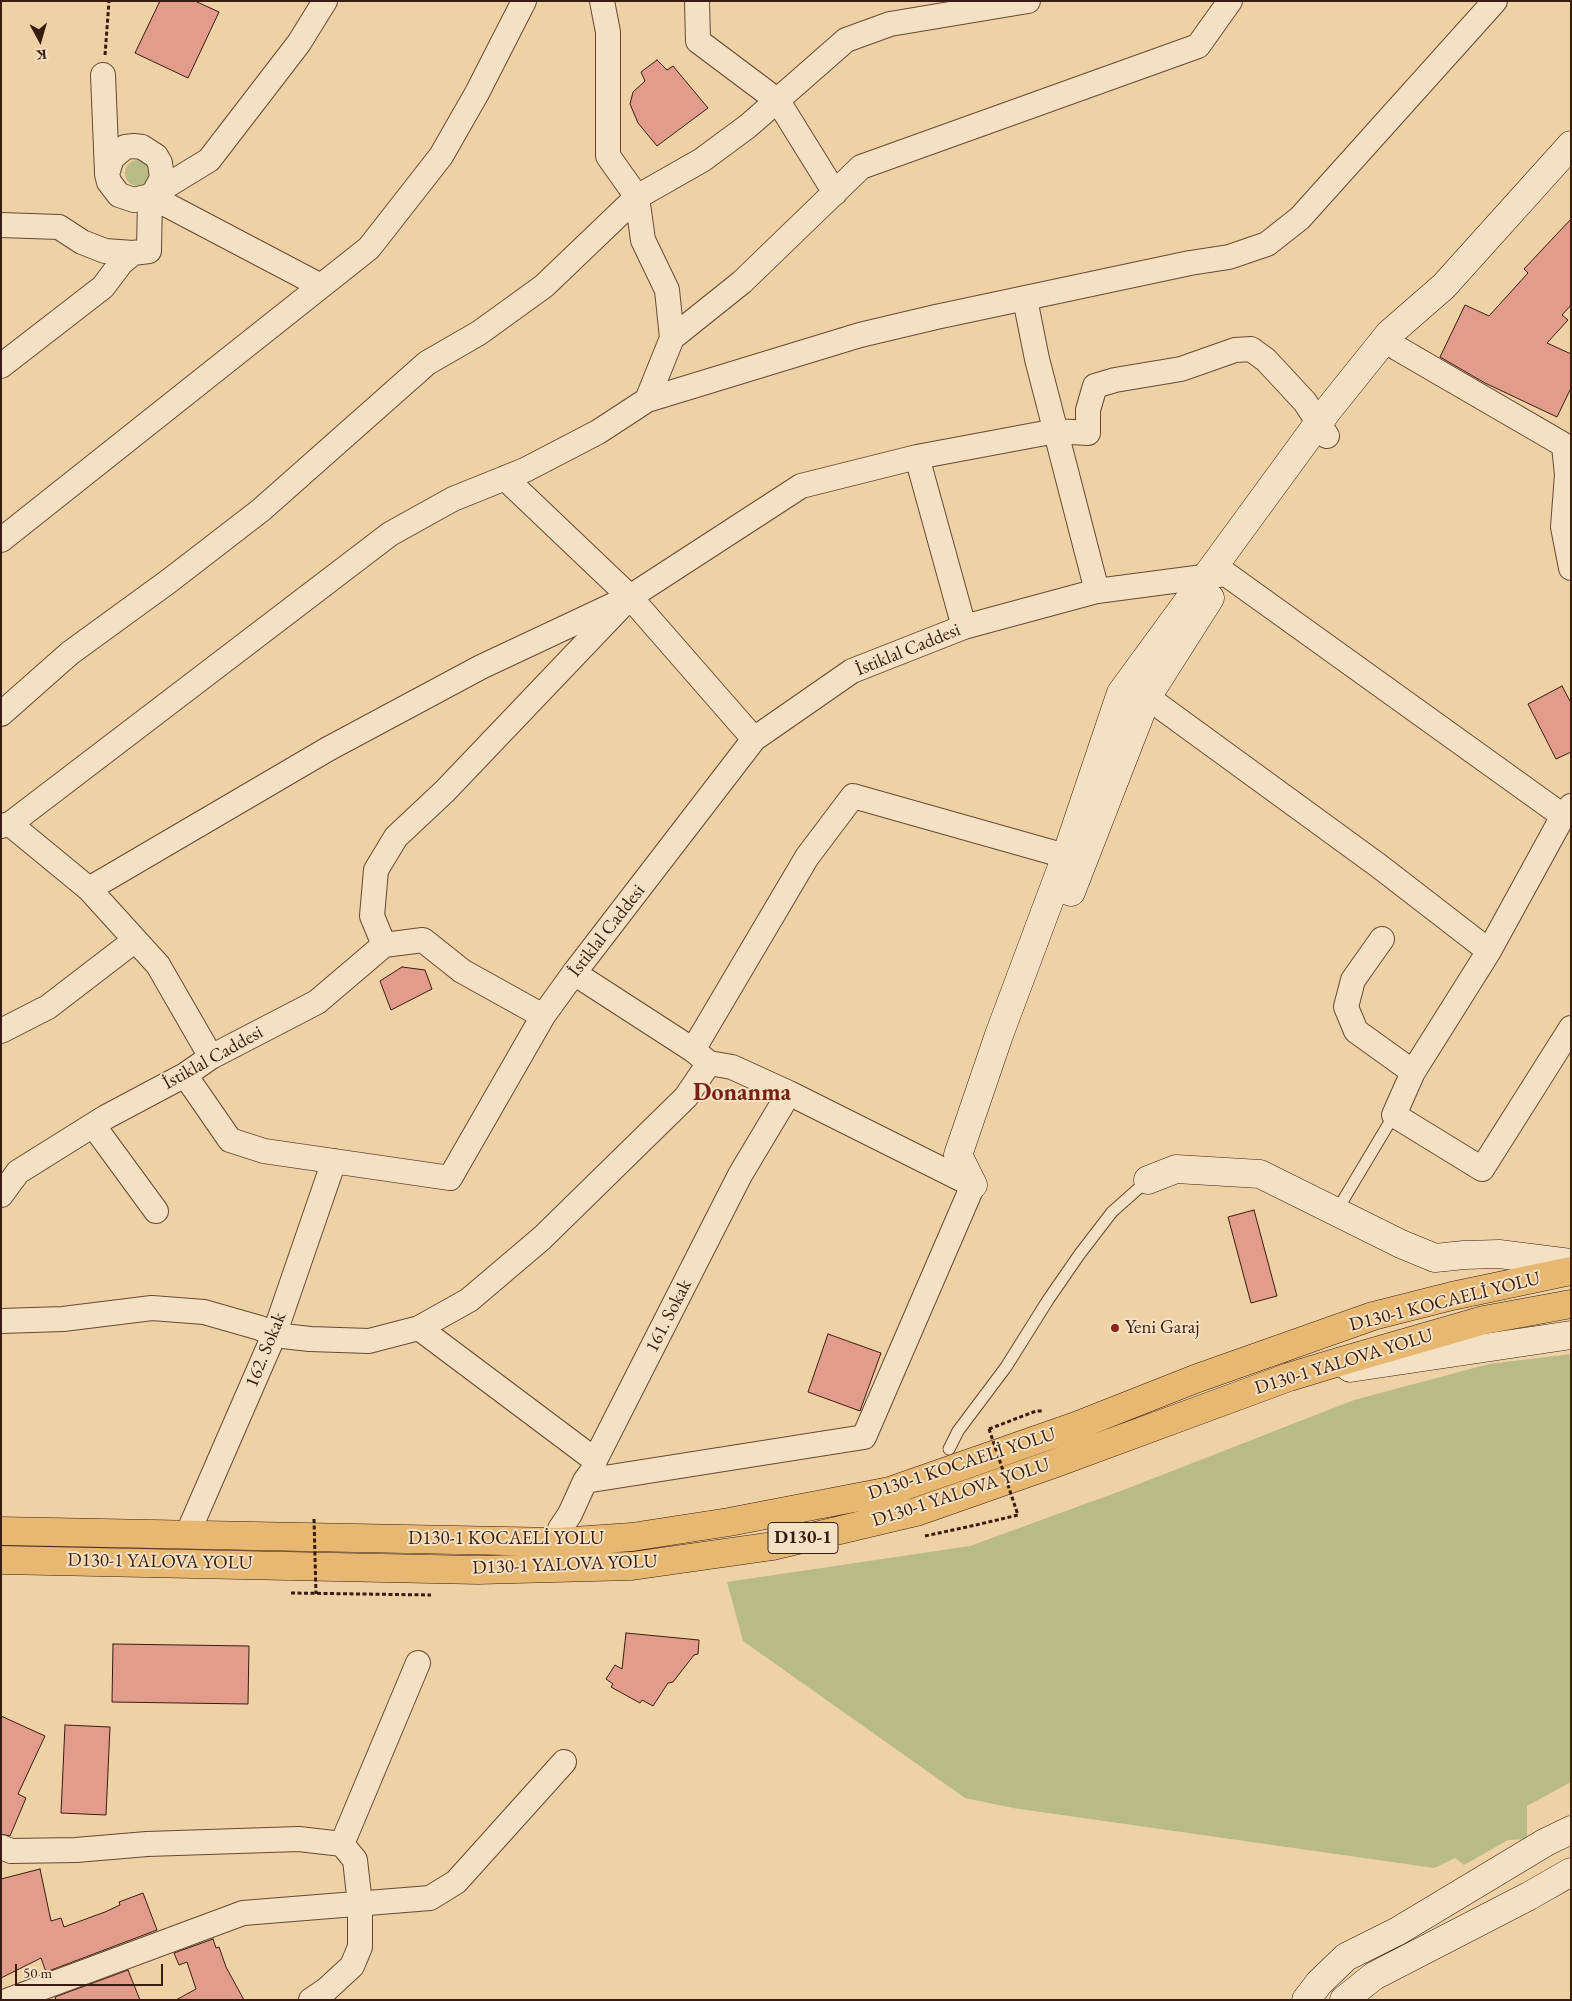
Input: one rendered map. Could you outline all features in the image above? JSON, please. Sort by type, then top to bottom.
[{"type":"highway","name":"D130-1 KOCAELİ YOLU","points":[[1,1531],[558,1542],[632,1537],[729,1522],[890,1491],[1076,1426],[1195,1379],[1373,1316],[1567,1269]]},
{"type":"highway","name":"D130-1 YALOVA YOLU","points":[[1,1560],[478,1570],[632,1566],[773,1546],[916,1512],[1289,1377],[1484,1320],[1571,1304]]},
{"type":"street","points":[[103,75],[108,174],[113,190],[119,195],[134,200],[150,196],[209,160],[299,43],[325,1]]},
{"type":"street","points":[[1,540],[369,248],[441,156],[477,93],[524,1]]},
{"type":"street","points":[[602,1],[608,32],[608,156],[637,197],[643,240],[667,290],[672,338],[647,400]]},
{"type":"street","points":[[697,1],[698,41],[778,101],[835,193]]},
{"type":"street","points":[[1,714],[70,653],[169,581],[261,510],[427,362],[479,333],[544,286],[637,197],[702,160],[778,101],[846,40],[890,24],[1028,1]]},
{"type":"street","points":[[672,338],[742,282],[861,167],[1198,46],[1230,1]]},
{"type":"street","points":[[211,1057],[158,965],[89,890],[6,825],[390,534],[453,499],[525,470],[598,432],[647,400],[860,336],[936,317],[1181,265],[1229,257],[1267,244],[1300,218],[1344,172],[1495,1]]},
{"type":"street","points":[[419,1328],[590,1470],[864,1437],[973,1185],[965,1164],[1004,1047],[1134,695],[1216,575],[1268,511],[1323,429],[1391,343],[1571,145]]},
{"type":"street","points":[[1,225],[59,227],[82,242],[105,251],[133,253],[149,251],[150,196],[162,178],[160,163],[156,156],[142,147],[125,147],[112,158],[108,174]]},
{"type":"street","points":[[160,163],[209,160]]},
{"type":"street","points":[[1391,343],[1456,290],[1571,162]]},
{"type":"street","points":[[150,196],[321,286]]},
{"type":"street","points":[[1,366],[103,287],[121,263],[133,253]]},
{"type":"street","points":[[1025,299],[1037,359],[1097,591]]},
{"type":"street","points":[[1391,343],[1567,448],[1563,527],[1571,568]]},
{"type":"street","points":[[89,890],[328,749],[481,667],[630,597],[801,486],[917,457],[1056,431],[1088,434],[1088,410],[1095,386],[1115,380],[1181,369],[1235,350],[1251,349],[1266,360],[1305,402],[1323,429]]},
{"type":"street","points":[[917,457],[964,627]]},
{"type":"street","points":[[504,478],[630,597],[754,740]]},
{"type":"street","points":[[1216,575],[1567,811],[1489,951],[1413,1072],[1394,1115],[1482,1169],[1571,1028]]},
{"type":"street","name":"İstiklal Caddesi","points":[[334,1161],[450,1178],[543,1016],[754,740],[852,672],[964,627],[1097,591],[1216,575]]},
{"type":"street","points":[[543,1016],[462,971],[423,940],[384,945],[372,916],[376,870],[396,837],[445,791],[630,597]]},
{"type":"street","points":[[1134,695],[1379,866],[1489,951]]},
{"type":"street","points":[[1,1321],[63,1319],[152,1308],[204,1312],[260,1328],[274,1335],[310,1339],[369,1341],[419,1328],[469,1300],[542,1238],[686,1097],[701,1057],[807,858],[853,796],[1075,859]]},
{"type":"street","points":[[1382,939],[1353,980],[1346,1007],[1356,1031],[1413,1072]]},
{"type":"street","points":[[1,1031],[48,1007],[134,941]]},
{"type":"street","name":"İstiklal Caddesi","points":[[1,1195],[18,1172],[93,1125],[185,1075],[211,1057],[317,1002],[384,945]]},
{"type":"street","points":[[574,973],[701,1057],[732,1067],[789,1093],[973,1185]]},
{"type":"street","points":[[185,1075],[230,1140],[264,1151],[334,1161]]},
{"type":"street","name":"161. Sokak","points":[[558,1542],[560,1529],[570,1514],[590,1470],[740,1175],[789,1093]]},
{"type":"street","points":[[93,1125],[156,1211]]},
{"type":"street","name":"162. Sokak","points":[[187,1535],[274,1335],[334,1161]]},
{"type":"street","points":[[1148,1180],[1176,1169],[1260,1174],[1401,1244],[1435,1258],[1499,1254],[1567,1269]]},
{"type":"street","points":[[1289,1377],[1571,1335]]},
{"type":"street","points":[[342,1844],[418,1663]]},
{"type":"street","points":[[9,2000],[243,1913],[430,1898],[456,1882],[564,1762]]},
{"type":"street","points":[[1306,2000],[1319,1982],[1346,1957],[1398,1931],[1546,1842],[1571,1830]]},
{"type":"street","points":[[1,1847],[11,1851],[76,1850],[147,1844],[299,1839],[342,1844],[355,1860],[360,1904],[360,1946],[352,1966],[326,1990],[311,2000]]},
{"type":"street","points":[[1546,1842],[1541,1853],[1548,1868],[1569,1873]]},
{"type":"street","points":[[1344,2000],[1374,1976],[1569,1873]]},
{"type":"lane","points":[[1336,1212],[1394,1115]]},
{"type":"lane","points":[[949,1449],[958,1431],[1006,1367],[1079,1255],[1112,1212],[1148,1180]]},
{"type":"path","points":[[103,75],[109,1]]},
{"type":"path","points":[[976,1526],[1018,1514],[989,1429],[1036,1411]]},
{"type":"path","points":[[291,1593],[316,1594],[314,1519]]},
{"type":"green space","points":[[138,160],[147,164],[151,173],[147,182],[138,186],[129,182],[125,173],[129,164]]},
{"type":"green space","points":[[1571,1354],[1571,1782],[1527,1806],[1527,1839],[1508,1840],[1464,1865],[1455,1858],[1434,1868],[1013,1808],[965,1798],[743,1641],[727,1582],[970,1546],[1126,1489],[1354,1400],[1489,1364]]},
{"type":"building","points":[[160,1],[195,1],[219,12],[188,78],[135,53]]},
{"type":"building","points":[[657,60],[667,70],[673,66],[708,108],[657,146],[638,123],[630,104],[633,92],[645,81],[641,72]]},
{"type":"building","points":[[1571,219],[1571,305],[1562,315],[1568,320],[1547,343],[1571,354],[1571,388],[1557,417],[1485,383],[1440,357],[1465,305],[1489,316],[1528,273],[1524,269]]},
{"type":"building","points":[[1562,686],[1571,703],[1571,752],[1556,759],[1528,704]]},
{"type":"building","points":[[402,967],[425,970],[432,989],[391,1010],[380,981]]},
{"type":"building","points":[[1254,1210],[1277,1296],[1251,1303],[1228,1217]]},
{"type":"building","points":[[828,1334],[881,1353],[860,1411],[808,1392]]},
{"type":"building","points":[[626,1633],[699,1640],[698,1654],[694,1655],[673,1682],[668,1683],[653,1706],[642,1700],[640,1703],[611,1687],[613,1684],[606,1679],[615,1665],[622,1669]]},
{"type":"building","points":[[113,1644],[249,1646],[248,1704],[112,1702]]},
{"type":"building","points":[[1,1716],[45,1736],[18,1794],[26,1798],[10,1836],[1,1834]]},
{"type":"building","points":[[65,1725],[110,1727],[106,1815],[61,1813]]},
{"type":"building","points":[[40,1869],[51,1921],[61,1918],[64,1927],[105,1912],[120,1905],[119,1902],[143,1893],[157,1930],[46,1972],[41,1958],[1,1978],[1,1879]]},
{"type":"building","points":[[213,1939],[216,1948],[219,1947],[226,1967],[244,2000],[176,2000],[196,1989],[187,1962],[179,1965],[174,1953]]},
{"type":"building","points":[[128,1970],[140,2000],[56,2000],[55,1997]]},
{"type":"place","name":"Yeni Garaj","points":[[1115,1328]]},
{"type":"district","name":"Donanma","points":[[742,1093]]}]
